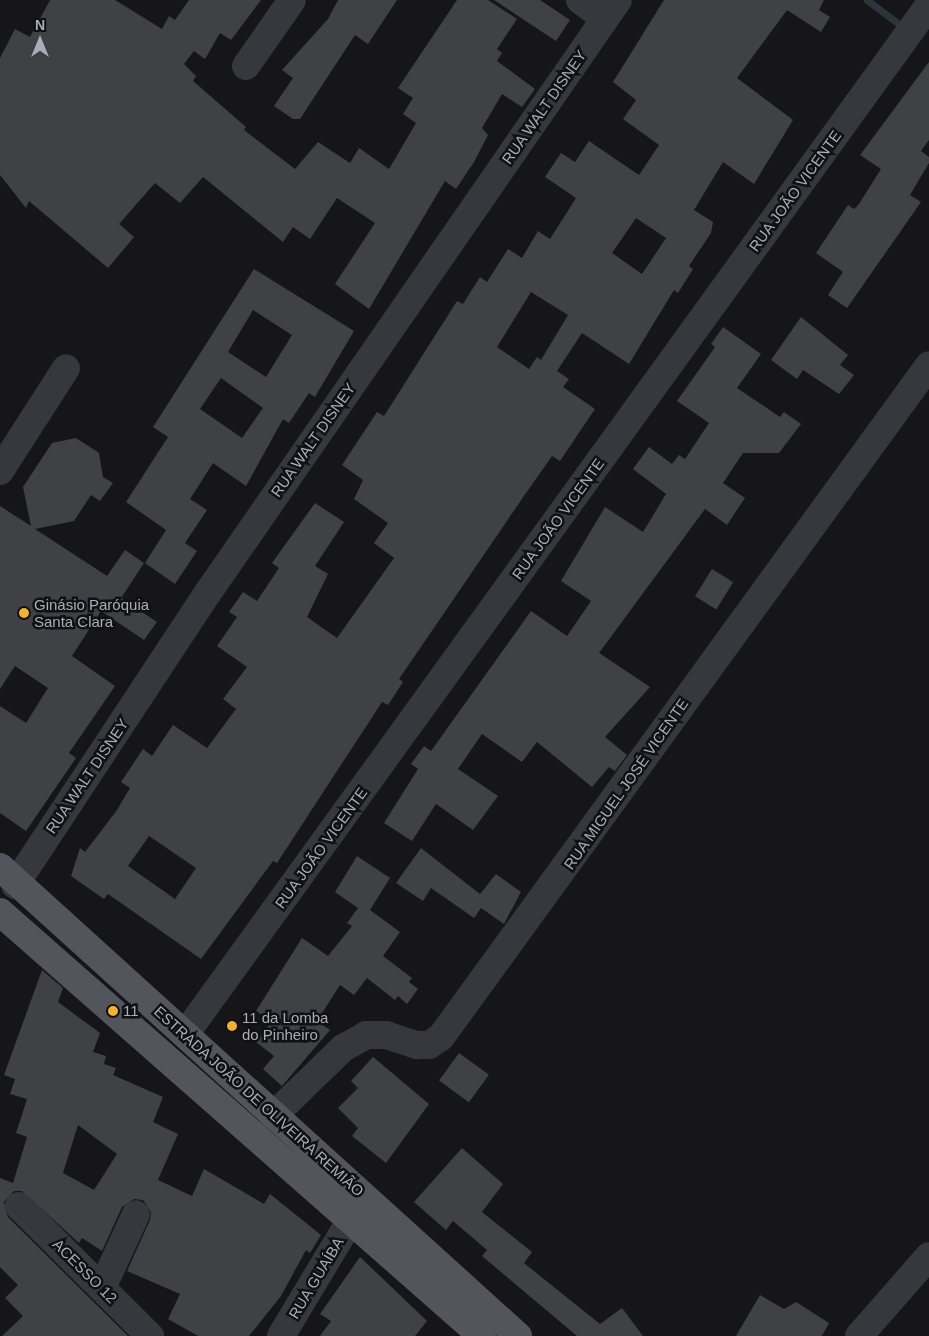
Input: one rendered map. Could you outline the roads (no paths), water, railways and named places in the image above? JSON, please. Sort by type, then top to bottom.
[{"type":"main road","name":"ESTRADA JOÃO DE OLIVEIRA REMIÃO","points":[[8,876],[186,1033],[274,1116],[518,1336]]},
{"type":"main road","name":"ESTRADA JOÃO DE OLIVEIRA REMIÃO","points":[[0,912],[481,1336]]},
{"type":"street","points":[[246,66],[292,0]]},
{"type":"street","points":[[580,0],[612,9]]},
{"type":"street","name":"RUA JOÃO VICENTE","points":[[186,1033],[929,5]]},
{"type":"street","name":"RUA WALT DISNEY","points":[[8,876],[207,594],[612,9]]},
{"type":"street","name":"RUA MIGUEL JOSÉ VICENTE","points":[[274,1116],[343,1048],[366,1035],[386,1035],[417,1045],[429,1045],[440,1037],[929,365]]},
{"type":"street","points":[[0,472],[66,368]]},
{"type":"street","name":"ACESSO 12","points":[[20,1206],[150,1336]]},
{"type":"street","points":[[102,1288],[136,1214]]},
{"type":"street","name":"RUA GUAÍBA","points":[[281,1336],[350,1221]]},
{"type":"street","points":[[859,1336],[929,1256]]},
{"type":"waterway","points":[[867,0],[897,23]]},
{"type":"place","name":"Ginásio Paróquia Santa Clara","points":[[24,613]]},
{"type":"place","name":"11","points":[[113,1011]]},
{"type":"place","name":"11 da Lomba do Pinheiro","points":[[232,1026]]}]
